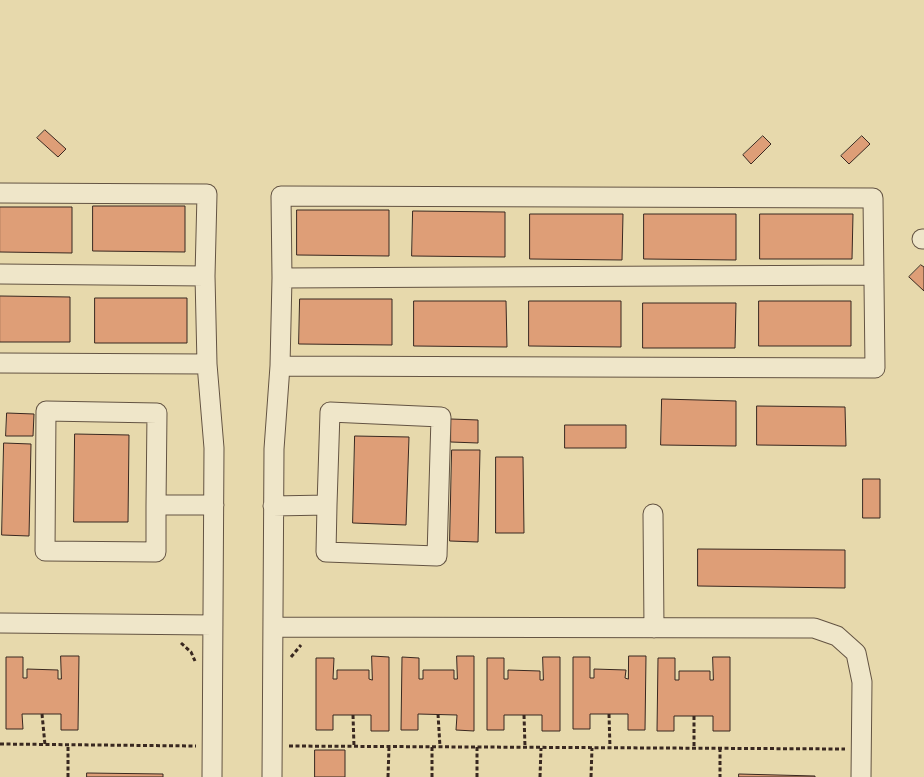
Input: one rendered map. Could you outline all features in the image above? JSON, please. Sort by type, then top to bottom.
[{"type":"street","points":[[0,193],[207,194],[205,276],[207,364],[214,448],[212,777]]},
{"type":"street","points":[[272,777],[274,450],[280,366],[282,278],[280,196],[874,198],[875,368],[280,366]]},
{"type":"street","points":[[0,274],[205,276]]},
{"type":"street","points":[[282,278],[874,275]]},
{"type":"street","points":[[0,363],[207,364]]},
{"type":"street","points":[[46,412],[157,413],[156,505],[156,552],[45,551],[46,412]]},
{"type":"street","points":[[330,412],[441,417],[437,556],[326,552],[327,505],[330,412]]},
{"type":"street","points":[[156,505],[214,505]]},
{"type":"street","points":[[273,506],[327,505]]},
{"type":"street","points":[[653,514],[654,628]]},
{"type":"street","points":[[0,623],[213,624]]},
{"type":"street","points":[[272,627],[814,628],[837,636],[856,653],[862,682],[861,777]]},
{"type":"path","points":[[179,641],[190,652],[197,665]]},
{"type":"path","points":[[290,661],[292,653],[303,642]]},
{"type":"path","points":[[42,714],[45,745]]},
{"type":"path","points":[[438,714],[440,747]]},
{"type":"path","points":[[609,714],[610,748]]},
{"type":"path","points":[[353,715],[354,747]]},
{"type":"path","points":[[524,715],[525,747]]},
{"type":"path","points":[[694,716],[694,748]]},
{"type":"path","points":[[196,737],[196,754]]},
{"type":"path","points":[[0,744],[196,746]]},
{"type":"path","points":[[68,745],[68,777]]},
{"type":"path","points":[[285,746],[848,749]]},
{"type":"path","points":[[388,777],[389,747]]},
{"type":"path","points":[[432,747],[432,777]]},
{"type":"path","points":[[477,747],[477,777]]},
{"type":"path","points":[[540,777],[541,748]]},
{"type":"path","points":[[592,748],[592,777]]},
{"type":"path","points":[[720,748],[720,777]]},
{"type":"building","points":[[45,130],[66,149],[58,157],[37,138]]},
{"type":"building","points":[[763,136],[771,144],[751,164],[743,155]]},
{"type":"building","points":[[862,136],[870,144],[849,164],[841,156]]},
{"type":"building","points":[[93,206],[185,206],[185,252],[93,251]]},
{"type":"building","points":[[0,207],[72,207],[72,253],[0,252]]},
{"type":"building","points":[[297,210],[389,210],[389,256],[297,255]]},
{"type":"building","points":[[413,211],[505,212],[505,257],[412,256]]},
{"type":"building","points":[[530,214],[623,214],[622,260],[530,259]]},
{"type":"building","points":[[644,214],[736,214],[736,260],[644,259]]},
{"type":"building","points":[[760,214],[853,214],[852,259],[760,259]]},
{"type":"building","points":[[921,265],[924,267],[924,291],[909,277]]},
{"type":"building","points":[[0,296],[70,297],[70,342],[0,342]]},
{"type":"building","points":[[95,298],[187,298],[187,343],[95,343]]},
{"type":"building","points":[[300,299],[392,299],[392,345],[299,344]]},
{"type":"building","points":[[414,301],[506,301],[507,347],[414,346]]},
{"type":"building","points":[[529,301],[621,301],[621,347],[529,346]]},
{"type":"building","points":[[759,301],[851,301],[851,346],[759,346]]},
{"type":"building","points":[[643,303],[736,303],[735,348],[643,348]]},
{"type":"building","points":[[662,399],[736,401],[736,446],[661,445]]},
{"type":"building","points":[[757,406],[845,407],[846,446],[757,445]]},
{"type":"building","points":[[7,413],[34,414],[33,436],[6,436]]},
{"type":"building","points":[[451,419],[478,420],[478,443],[451,442]]},
{"type":"building","points":[[565,425],[626,425],[626,448],[565,448]]},
{"type":"building","points":[[75,434],[129,435],[128,522],[74,522]]},
{"type":"building","points":[[355,436],[409,437],[406,525],[353,523]]},
{"type":"building","points":[[4,443],[31,444],[29,536],[2,535]]},
{"type":"building","points":[[452,450],[480,450],[478,542],[450,541]]},
{"type":"building","points":[[496,457],[523,457],[524,533],[496,533]]},
{"type":"building","points":[[863,479],[880,479],[880,518],[863,518]]},
{"type":"building","points":[[698,549],[845,550],[845,588],[698,586]]},
{"type":"building","points":[[61,656],[79,656],[78,730],[61,730],[61,714],[22,714],[23,729],[6,729],[6,657],[23,657],[23,678],[27,678],[27,669],[58,670],[58,679],[61,679]]},
{"type":"building","points":[[372,656],[389,657],[389,731],[371,731],[371,715],[333,715],[333,730],[316,730],[316,658],[334,658],[333,679],[337,679],[337,670],[369,670],[369,679],[372,680]]},
{"type":"building","points":[[457,656],[474,656],[474,731],[456,730],[457,715],[418,714],[418,730],[401,730],[402,657],[419,658],[419,679],[423,679],[423,670],[454,670],[454,679],[457,679]]},
{"type":"building","points":[[629,656],[646,656],[645,730],[628,730],[628,714],[590,714],[590,729],[573,729],[573,657],[590,657],[590,678],[594,678],[594,669],[626,670],[625,678],[628,679]]},
{"type":"building","points":[[543,657],[560,657],[560,731],[542,731],[542,715],[504,715],[504,730],[487,730],[487,658],[504,658],[504,679],[508,679],[508,670],[540,671],[540,680],[543,680]]},
{"type":"building","points":[[713,657],[730,657],[730,731],[713,731],[713,716],[674,716],[674,731],[657,731],[658,658],[675,658],[675,680],[679,680],[679,671],[710,671],[710,680],[713,680]]},
{"type":"building","points":[[315,750],[345,750],[345,777],[315,777]]},
{"type":"building","points":[[87,773],[163,774],[163,777],[87,777]]},
{"type":"building","points":[[739,774],[815,776],[815,777],[739,777]]}]
